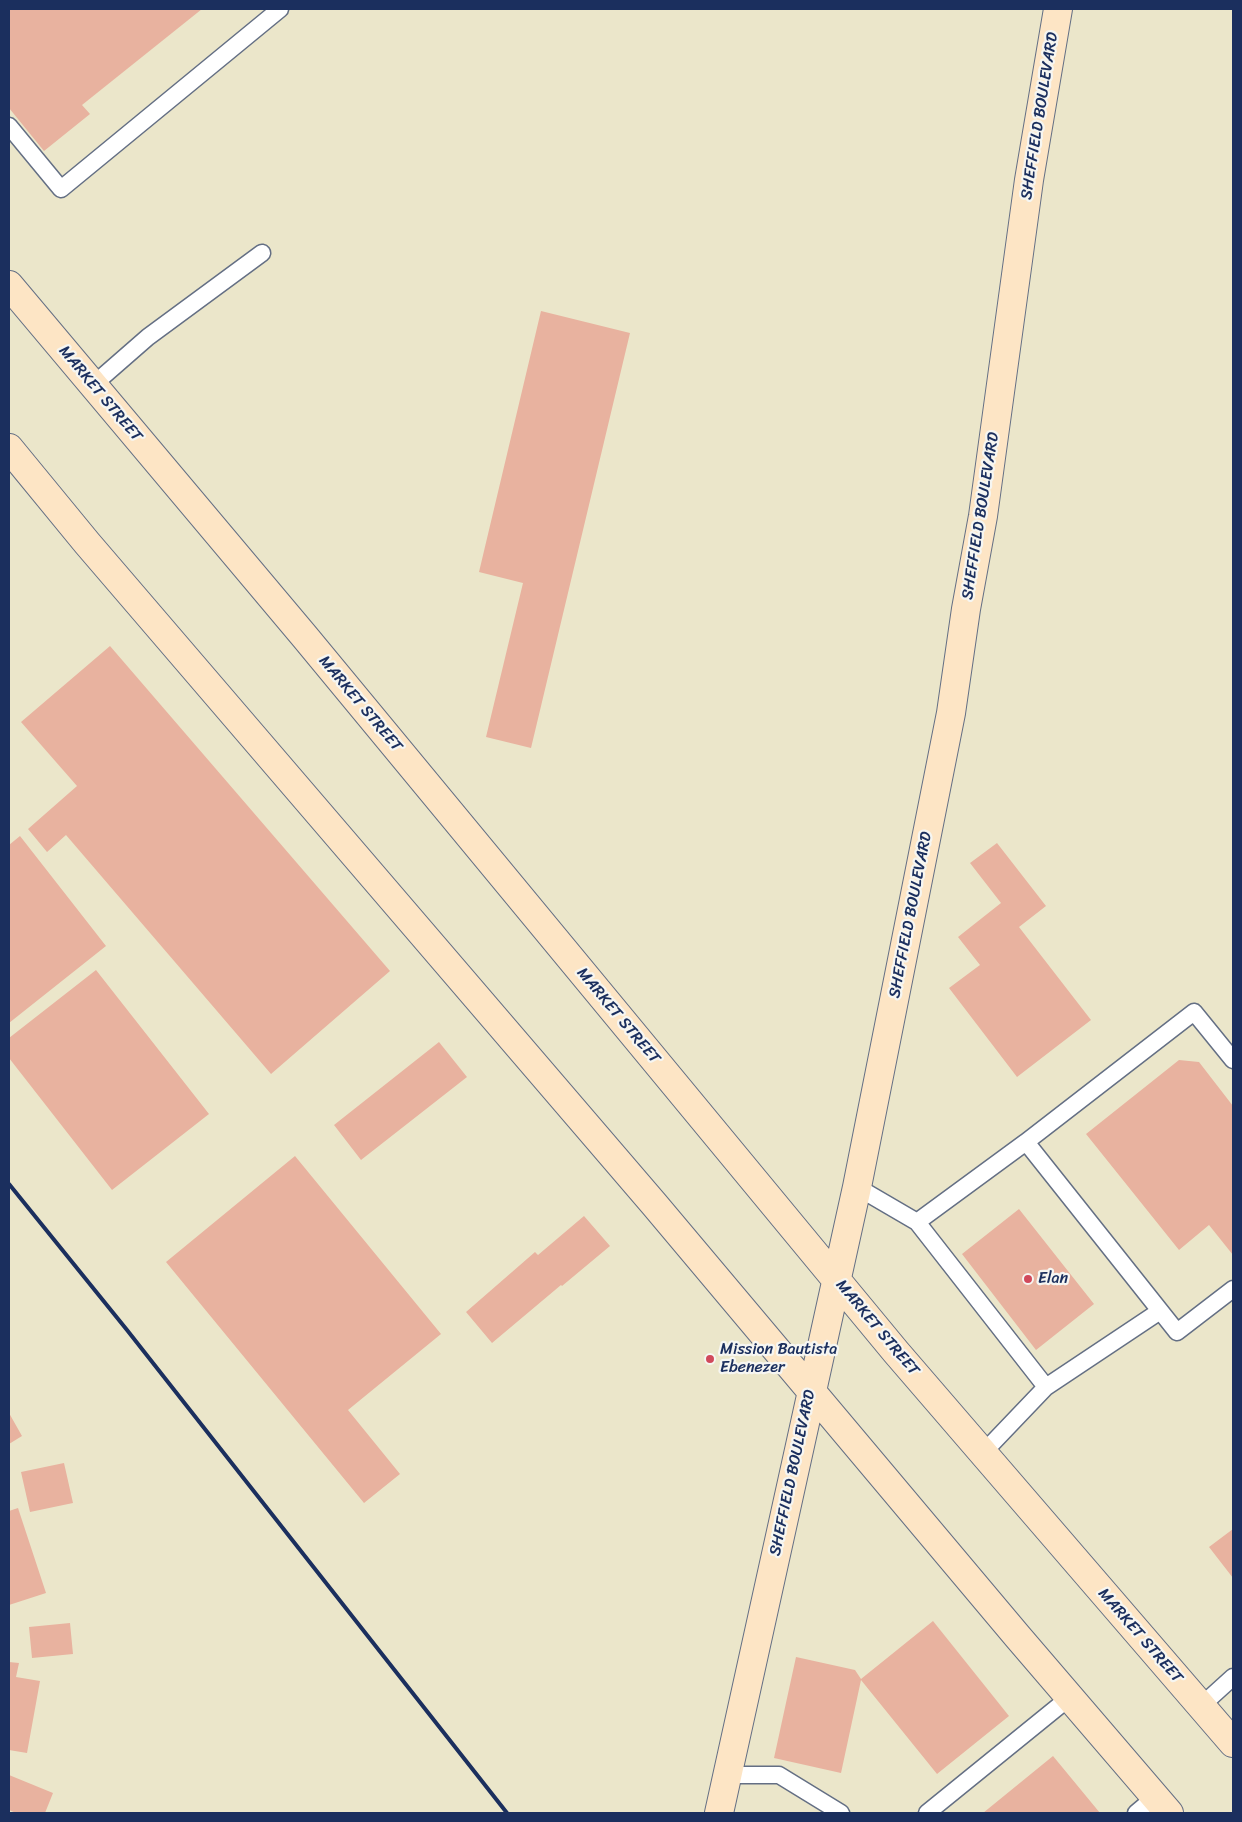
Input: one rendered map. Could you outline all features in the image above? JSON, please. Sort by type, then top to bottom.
[{"type":"main road","name":"SHEFFIELD BOULEVARD","points":[[719,1813],[856,1187],[951,713],[966,609],[983,516],[1029,180],[1058,9]]},
{"type":"main road","name":"MARKET STREET","points":[[9,285],[317,653],[835,1279],[982,1454],[1233,1744]]},
{"type":"main road","points":[[12,459],[88,543],[654,1204],[1070,1698],[1154,1808]]},
{"type":"lane","points":[[9,126],[61,189],[280,9]]},
{"type":"lane","points":[[93,385],[148,337],[262,253]]},
{"type":"lane","points":[[917,1222],[1026,1142],[1194,1012],[1233,1060]]},
{"type":"lane","points":[[1026,1142],[1177,1332],[1233,1289]]},
{"type":"lane","points":[[856,1187],[917,1222],[1046,1387]]},
{"type":"lane","points":[[982,1454],[1046,1387],[1160,1311]]},
{"type":"lane","points":[[1201,1706],[1233,1677]]},
{"type":"lane","points":[[927,1813],[1070,1698]]},
{"type":"lane","points":[[728,1775],[778,1775],[842,1813]]},
{"type":"building","points":[[9,9],[202,9],[82,105],[90,114],[44,151],[9,108]]},
{"type":"building","points":[[541,311],[630,333],[531,748],[486,737],[523,583],[479,572]]},
{"type":"building","points":[[110,646],[390,971],[271,1074],[66,835],[47,852],[28,829],[77,786],[21,722]]},
{"type":"building","points":[[20,836],[106,946],[9,1023],[9,845]]},
{"type":"building","points":[[997,843],[1046,906],[1019,927],[1091,1020],[1017,1077],[949,988],[980,965],[958,937],[1001,903],[970,863]]},
{"type":"building","points":[[96,970],[209,1114],[112,1190],[9,1058],[9,1038]]},
{"type":"building","points":[[439,1042],[467,1077],[361,1160],[334,1125]]},
{"type":"building","points":[[1179,1060],[1199,1062],[1233,1106],[1233,1255],[1209,1225],[1179,1250],[1086,1134]]},
{"type":"building","points":[[295,1156],[441,1334],[348,1410],[400,1474],[364,1503],[166,1262]]},
{"type":"building","name":"Elan","points":[[1019,1209],[1094,1304],[1036,1350],[962,1254]]},
{"type":"building","points":[[584,1216],[610,1246],[492,1343],[466,1312],[535,1252],[538,1255]]},
{"type":"building","points":[[9,1413],[22,1436],[9,1444]]},
{"type":"building","points":[[64,1463],[73,1503],[30,1512],[21,1472]]},
{"type":"building","points":[[18,1508],[46,1593],[9,1605],[9,1511]]},
{"type":"building","points":[[1233,1529],[1233,1578],[1209,1547]]},
{"type":"building","points":[[933,1621],[1009,1716],[937,1774],[861,1680],[841,1773],[774,1758],[796,1657],[855,1670],[861,1679]]},
{"type":"building","points":[[70,1623],[73,1654],[32,1658],[29,1627]]},
{"type":"building","points":[[9,1662],[19,1663],[16,1677],[40,1681],[27,1753],[9,1750]]},
{"type":"building","points":[[1053,1756],[1100,1813],[983,1813]]},
{"type":"building","points":[[9,1775],[53,1793],[45,1813],[16,1813],[9,1810]]},
{"type":"railway","points":[[9,1184],[127,1330],[507,1813]]},
{"type":"place","name":"Elan","points":[[1028,1279]]},
{"type":"place","name":"Mission Bautista Ebenezer","points":[[710,1359]]}]
